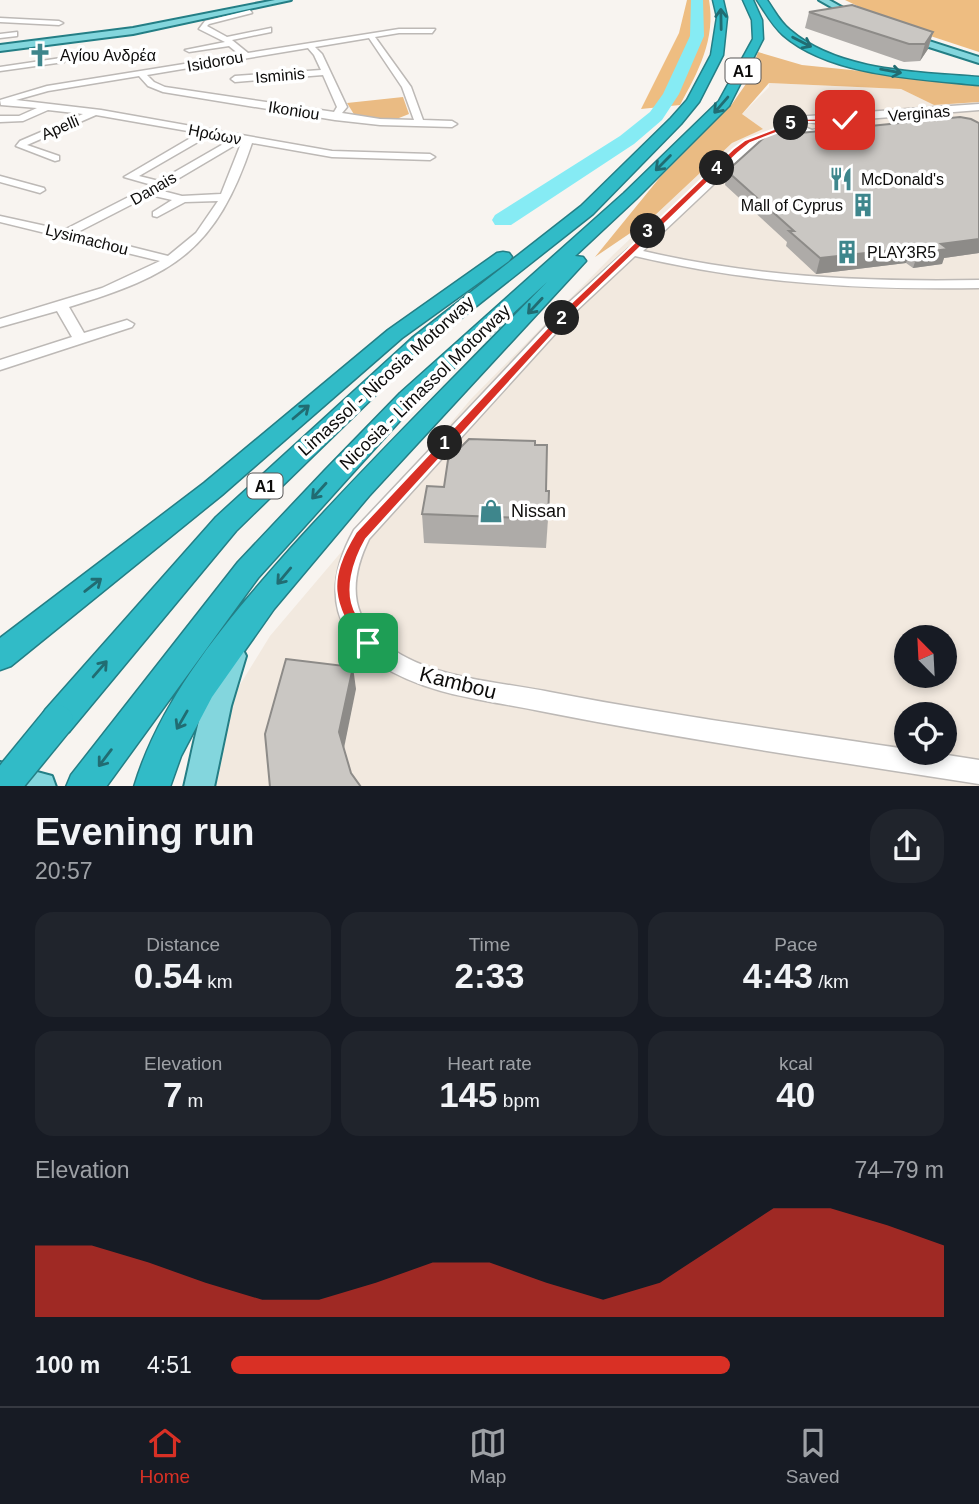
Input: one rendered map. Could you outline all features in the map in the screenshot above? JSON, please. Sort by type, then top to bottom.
[{"type":"highway","name":"Limassol - Nicosia Motorway","points":[[3,786],[226,524],[298,454],[419,342],[499,277],[626,186],[704,84],[718,55],[722,17],[718,0]]},
{"type":"highway","name":"Nicosia - Limassol Motorway","points":[[84,786],[248,570],[334,476],[408,398],[626,186],[724,103],[758,39],[757,20],[748,0]]},
{"type":"highway","points":[[762,0],[784,31],[828,54],[894,72],[979,81]]},
{"type":"highway","points":[[152,786],[171,739],[206,677],[246,622],[323,530],[598,239],[626,186]]},
{"type":"highway","points":[[0,656],[213,489],[432,304],[558,223],[626,186]]},
{"type":"main road","points":[[253,9],[278,0]]},
{"type":"main road","points":[[3,48],[133,31],[253,9],[287,0]]},
{"type":"main road","points":[[823,0],[867,21],[829,0]]},
{"type":"main road","points":[[897,32],[979,59]]},
{"type":"main road","points":[[198,786],[223,682],[246,622]]},
{"type":"main road","points":[[0,776],[41,786]]},
{"type":"street","points":[[246,56],[228,41],[202,27],[203,24],[253,9]]},
{"type":"street","points":[[0,20],[60,23]]},
{"type":"street","points":[[189,50],[268,30]]},
{"type":"street","name":"Isidorou","points":[[0,102],[28,93],[246,56],[399,32],[432,31]]},
{"type":"street","points":[[0,36],[14,34]]},
{"type":"street","points":[[371,36],[401,75],[411,95],[418,123]]},
{"type":"street","points":[[310,46],[318,54],[342,107],[335,117]]},
{"type":"street","points":[[0,69],[61,60]]},
{"type":"street","name":"Isminis","points":[[235,79],[326,72]]},
{"type":"street","name":"Ikoniou","points":[[141,74],[151,84],[163,89],[335,117],[380,122],[452,124]]},
{"type":"street","name":"Ηρώων","points":[[0,102],[95,112],[332,154],[430,158]]},
{"type":"street","points":[[0,119],[20,119],[47,107]]},
{"type":"street","name":"Verginas","points":[[791,125],[795,120],[979,109]]},
{"type":"street","name":"Verginas","points":[[805,132],[822,132],[829,127],[979,109]]},
{"type":"street","name":"Apelli","points":[[55,158],[21,146],[95,112]]},
{"type":"street","points":[[817,120],[829,127]]},
{"type":"street","points":[[791,125],[805,132]]},
{"type":"street","name":"Kambou","points":[[632,252],[638,241],[735,151],[747,142],[791,125]]},
{"type":"street","name":"Kambou","points":[[805,132],[779,136],[745,149],[570,309],[361,535],[351,552],[344,581],[344,598],[356,629],[383,658],[432,679],[633,719],[979,772]]},
{"type":"street","points":[[207,133],[129,177],[182,199],[223,197]]},
{"type":"street","points":[[0,323],[61,306],[143,275],[171,260],[200,237],[239,169],[243,139]]},
{"type":"street","name":"Danais","points":[[66,234],[243,139]]},
{"type":"street","points":[[0,179],[40,190]]},
{"type":"street","points":[[158,214],[182,199]]},
{"type":"street","name":"Lysimachou","points":[[3,219],[171,260]]},
{"type":"street","points":[[632,252],[729,273],[808,282],[901,286],[979,284]]},
{"type":"street","points":[[61,306],[80,339]]},
{"type":"street","points":[[0,365],[127,324]]},
{"type":"shaded area","points":[[687,0],[709,0],[711,14],[708,42],[699,68],[680,105],[641,109],[679,33]]},
{"type":"shaded area","points":[[845,0],[979,0],[979,52],[897,25]]},
{"type":"shaded area","points":[[758,52],[802,65],[979,83],[979,102],[934,105],[901,89],[769,83],[742,114],[763,129],[732,143],[651,219],[595,257],[661,176],[732,104],[748,81]]},
{"type":"shaded area","points":[[769,83],[901,89],[934,105],[979,102],[979,786],[199,786],[196,756],[270,636],[471,399],[614,254],[732,143],[762,129],[742,114],[769,87]]},
{"type":"shaded area","points":[[403,97],[409,114],[394,120],[355,116],[347,103]]},
{"type":"building","points":[[852,5],[933,32],[925,44],[909,44],[809,12]]},
{"type":"building","name":"Mall of Cyprus","points":[[960,117],[979,123],[979,239],[941,244],[948,249],[918,253],[911,248],[820,258],[727,171],[767,135],[778,131],[790,134]]},
{"type":"building","points":[[469,439],[535,441],[535,445],[547,445],[548,519],[422,514],[427,486],[444,487],[448,460]]},
{"type":"building","points":[[286,659],[353,667],[339,732],[351,773],[360,786],[270,786],[265,734]]},
{"type":"waterway","points":[[503,220],[627,140],[656,116],[671,94],[697,36],[697,0]]},
{"type":"place","name":"Αγίου Ανδρέα","points":[[40,55]]},
{"type":"place","name":"McDonald's","points":[[841,179]]},
{"type":"place","name":"Mall of Cyprus","points":[[863,205]]},
{"type":"place","name":"PLAY3R5","points":[[847,252]]},
{"type":"place","name":"Nissan","points":[[491,511]]},
{"type":"route","points":[[368,643],[356,629],[344,598],[347,564],[361,535],[570,309],[735,151],[747,142],[791,125],[795,120],[845,120]]}]
